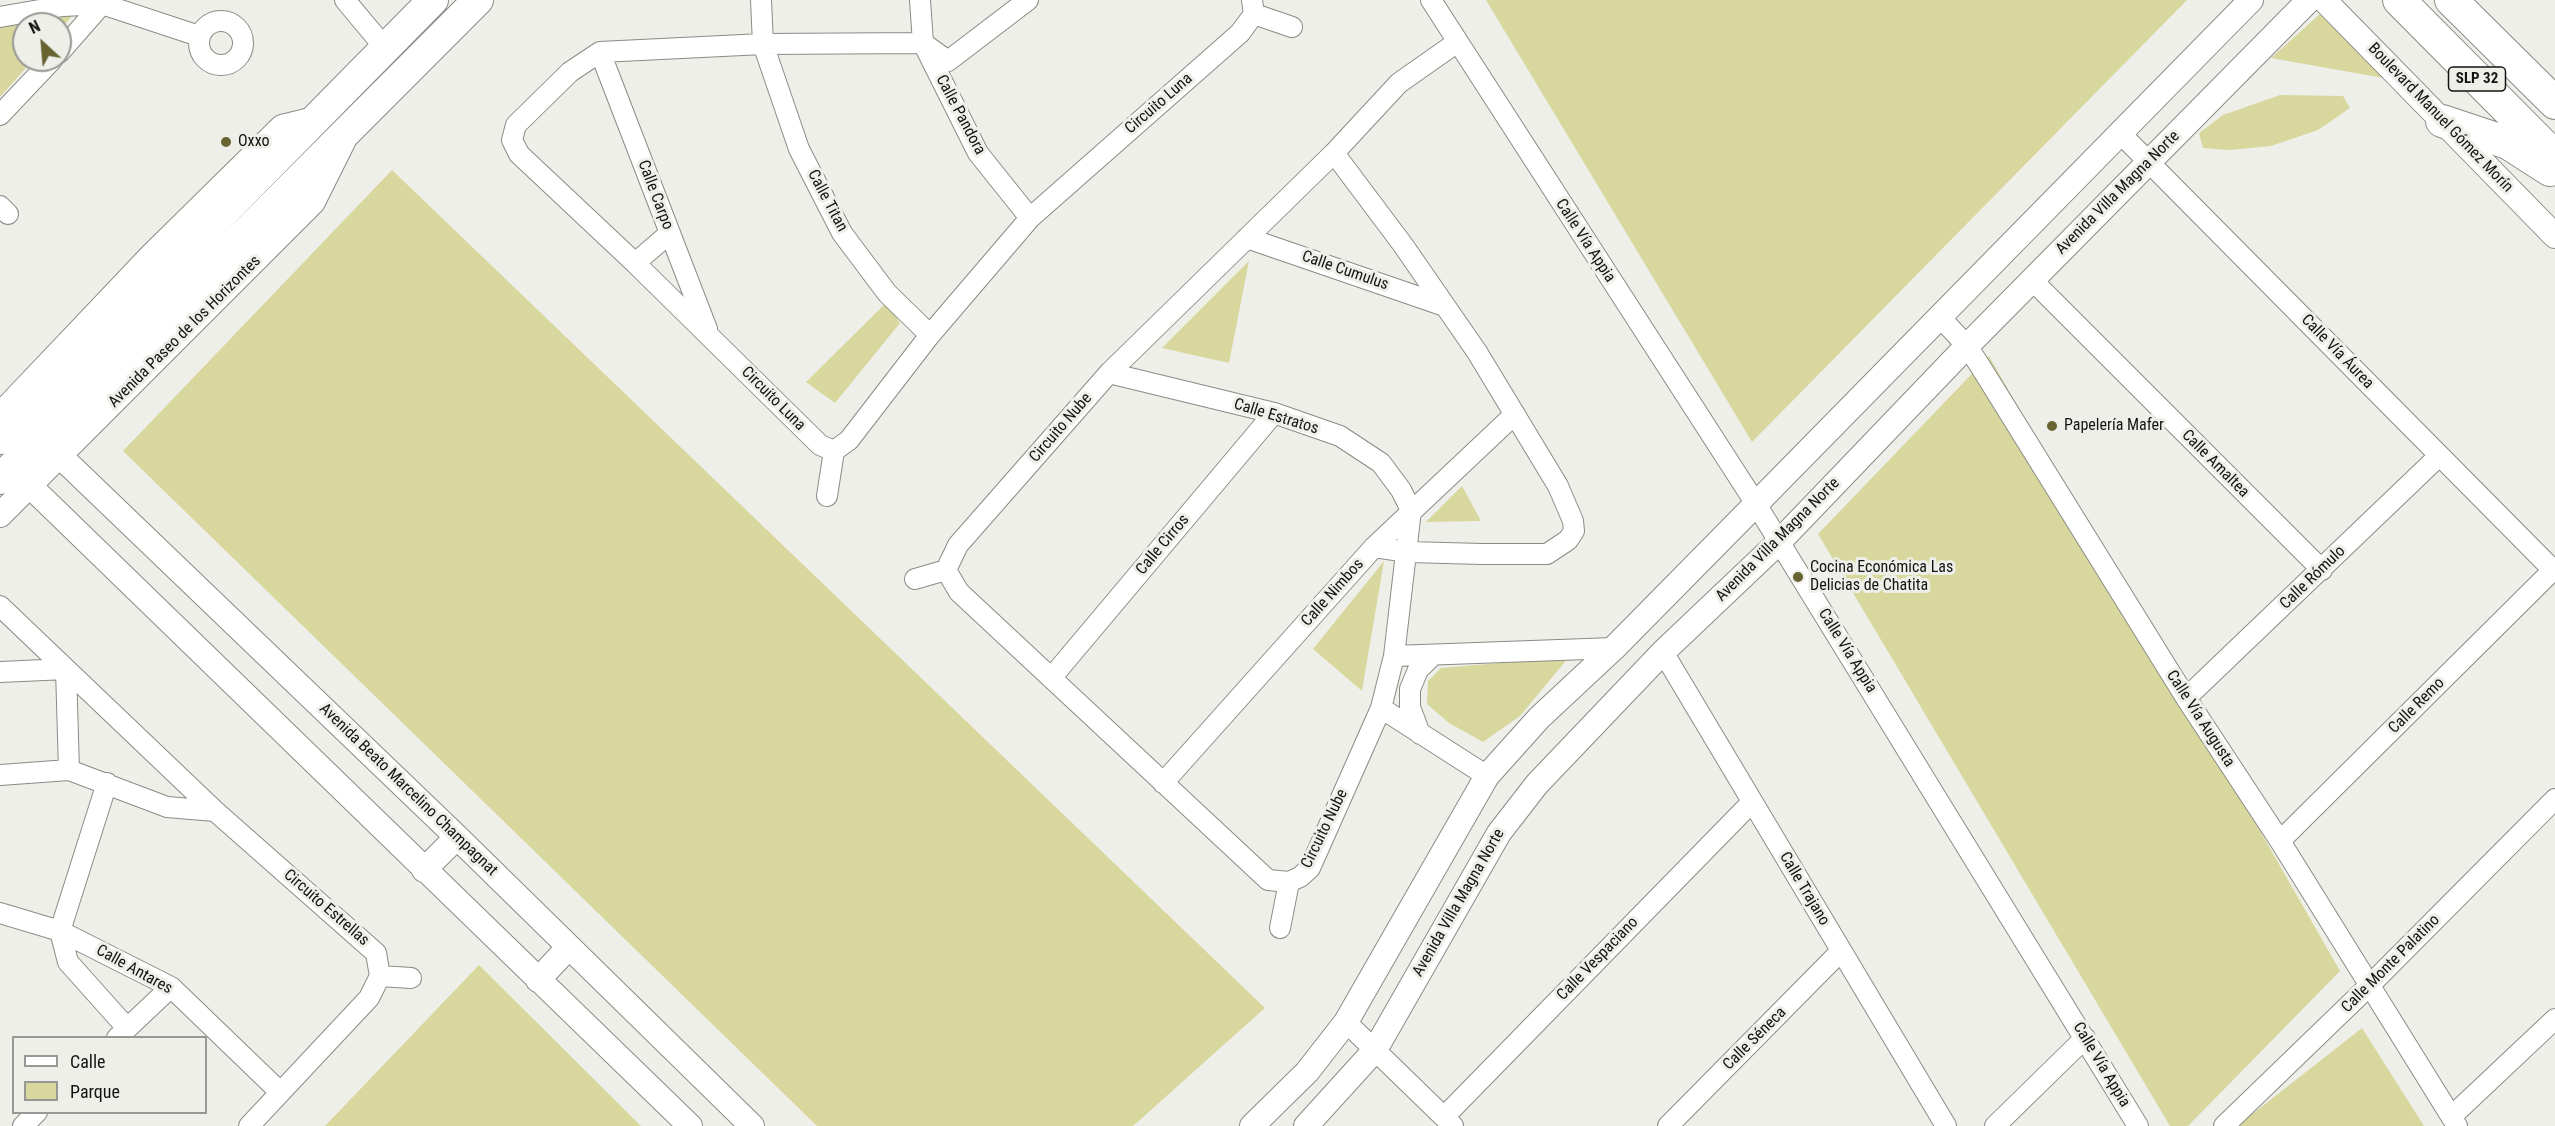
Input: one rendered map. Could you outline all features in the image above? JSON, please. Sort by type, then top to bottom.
[{"type":"highway","name":"SLP 32","points":[[2399,0],[2555,157]]},
{"type":"highway","points":[[2436,0],[2510,55]]},
{"type":"highway","name":"SLP 32","points":[[2451,0],[2510,55],[2555,102]]},
{"type":"highway","points":[[2442,121],[2508,143],[2555,173]]},
{"type":"main road","name":"Avenida Paseo de los Horizontes","points":[[0,479],[133,344],[348,133],[478,0]]},
{"type":"main road","points":[[0,439],[385,48],[425,2]]},
{"type":"street","points":[[345,0],[385,48]]},
{"type":"street","points":[[761,0],[763,44]]},
{"type":"street","name":"Calle Pandora","points":[[920,0],[923,43],[978,153],[1030,218]]},
{"type":"street","points":[[600,52],[763,44],[923,43],[948,61],[1028,0]]},
{"type":"street","name":"Calle Vía Appia","points":[[1431,0],[1456,43],[1780,541],[2138,1126]]},
{"type":"street","points":[[1252,1126],[1307,1072],[1346,1022],[1487,776],[1539,718],[1614,648],[2119,132],[2252,0]]},
{"type":"street","name":"Avenida Villa Magna Norte","points":[[1306,1126],[1375,1050],[1499,833],[1517,807],[1663,652],[1780,541],[1967,346],[2309,0]]},
{"type":"street","name":"Boulevard Manuel Gómez Morín","points":[[2325,0],[2555,236]]},
{"type":"street","points":[[0,17],[63,6],[102,4],[199,36]]},
{"type":"street","points":[[72,38],[102,4]]},
{"type":"street","points":[[1253,7],[1292,27]]},
{"type":"street","name":"Circuito Luna","points":[[600,52],[570,72],[516,125],[512,140],[519,154],[635,263],[820,445],[834,451],[849,440],[930,335],[1030,218],[1240,33],[1253,7]]},
{"type":"street","name":"Circuito Nube","points":[[1411,510],[1408,552],[1394,656],[1381,708],[1310,868],[1300,877],[1289,882],[1268,880],[959,592],[946,570],[958,545],[1109,373],[1334,153],[1399,83],[1456,43]]},
{"type":"street","name":"Calle Titan","points":[[763,44],[799,149],[842,233],[887,293],[930,335]]},
{"type":"street","name":"Calle Carpo","points":[[600,52],[711,338]]},
{"type":"street","points":[[0,115],[41,72]]},
{"type":"street","points":[[0,415],[152,255],[282,127],[315,119]]},
{"type":"street","name":"Calle Vía Áurea","points":[[2119,132],[2554,571]]},
{"type":"street","name":"Avenida Paseo de los Horizontes","points":[[0,516],[314,202],[348,133]]},
{"type":"street","points":[[1334,153],[1390,227],[1477,352],[1583,530],[1547,554],[1408,552],[1374,548]]},
{"type":"street","points":[[635,263],[670,233]]},
{"type":"street","name":"Calle Cumulus","points":[[1247,238],[1443,305]]},
{"type":"street","name":"Calle Amaltea","points":[[2032,280],[2322,570]]},
{"type":"street","name":"Calle Vía Augusta","points":[[1939,316],[1967,346],[2186,698],[2280,841],[2454,1121]]},
{"type":"street","name":"Calle Estratos","points":[[1109,373],[1274,413],[1340,436],[1369,453],[1391,474],[1411,510]]},
{"type":"street","name":"Calle Cirros","points":[[1052,677],[1274,413]]},
{"type":"street","name":"Calle Nimbos","points":[[1163,783],[1374,548],[1411,510],[1515,414]]},
{"type":"street","points":[[826,496],[834,451]]},
{"type":"street","name":"Calle Rómulo","points":[[2186,698],[2439,456]]},
{"type":"street","name":"Avenida Beato Marcelino Champagnat","points":[[61,457],[457,837],[752,1126]]},
{"type":"street","points":[[30,486],[690,1126]]},
{"type":"street","points":[[915,579],[946,570]]},
{"type":"street","name":"Calle Remo","points":[[2280,841],[2554,571]]},
{"type":"street","name":"Circuito Estrellas","points":[[0,606],[215,811],[376,953],[380,976]]},
{"type":"street","points":[[1394,656],[1614,648]]},
{"type":"street","name":"Calle Trajano","points":[[1663,652],[1946,1126]]},
{"type":"street","points":[[1420,734],[1410,707],[1410,689],[1418,670],[1433,655]]},
{"type":"street","points":[[0,672],[66,669],[69,770]]},
{"type":"street","points":[[1381,708],[1487,776]]},
{"type":"street","points":[[0,774],[69,770],[167,807],[215,811]]},
{"type":"street","points":[[60,931],[107,783]]},
{"type":"street","name":"Calle Monte Palatino","points":[[2224,1126],[2370,985],[2555,799]]},
{"type":"street","name":"Calle Vespaciano","points":[[1449,1122],[1752,802]]},
{"type":"street","points":[[424,870],[457,837]]},
{"type":"street","points":[[1280,928],[1289,882]]},
{"type":"street","name":"Calle Antares","points":[[0,913],[60,931],[171,987],[280,1092]]},
{"type":"street","name":"Calle Antares","points":[[60,931],[68,962],[122,1033]]},
{"type":"street","points":[[538,980],[568,948]]},
{"type":"street","name":"Calle Séneca","points":[[1676,1124],[1841,951]]},
{"type":"street","points":[[249,1126],[369,998],[380,976],[411,978]]},
{"type":"street","points":[[122,1033],[171,987]]},
{"type":"street","points":[[2454,1121],[2555,1019]]},
{"type":"street","points":[[1346,1022],[1449,1122]]},
{"type":"street","points":[[1995,1126],[2085,1038]]},
{"type":"street","points":[[22,1126],[36,1114]]},
{"type":"green space","points":[[1486,0],[2187,0],[1752,442]]},
{"type":"green space","points":[[78,9],[72,16],[72,12],[63,12]]},
{"type":"green space","points":[[2322,12],[2389,79],[2271,58]]},
{"type":"green space","points":[[12,23],[12,72],[22,72],[0,97],[0,25]]},
{"type":"green space","points":[[2280,95],[2343,96],[2350,108],[2318,130],[2271,146],[2229,150],[2203,148],[2199,133],[2223,115]]},
{"type":"green space","points":[[392,170],[1265,1008],[1133,1126],[817,1126],[123,451]]},
{"type":"green space","points":[[1249,261],[1229,363],[1162,348]]},
{"type":"green space","points":[[887,302],[900,323],[835,403],[806,382]]},
{"type":"green space","points":[[1989,356],[2340,971],[2188,1126],[2170,1126],[1818,534]]},
{"type":"green space","points":[[1462,486],[1481,521],[1426,522]]},
{"type":"green space","points":[[1384,561],[1362,691],[1313,649]]},
{"type":"green space","points":[[1569,657],[1520,716],[1483,742],[1449,723],[1427,704],[1428,681],[1441,668]]},
{"type":"green space","points":[[479,965],[641,1126],[325,1126]]},
{"type":"green space","points":[[2362,1028],[2424,1126],[2237,1126]]},
{"type":"place","name":"Oxxo","points":[[226,142]]},
{"type":"place","name":"Papelería Mafer","points":[[2052,426]]},
{"type":"place","name":"Cocina Económica Las Delicias de Chatita","points":[[1798,577]]}]
